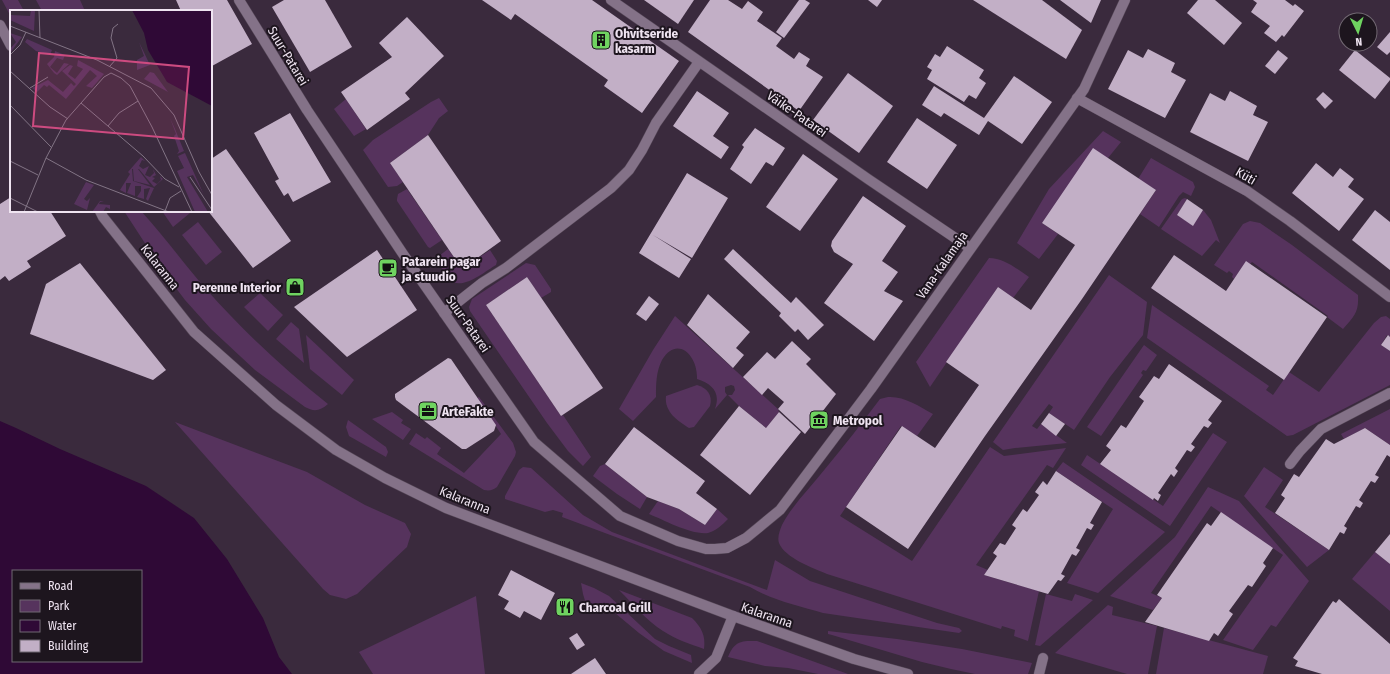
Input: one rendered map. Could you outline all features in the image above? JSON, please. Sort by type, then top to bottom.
[{"type":"street","name":"Suur-Patarei","points":[[239,0],[307,110],[403,254],[534,442],[620,516],[678,541],[706,549],[727,548],[746,538],[757,529]]},
{"type":"street","name":"Väike-Patarei","points":[[611,0],[868,179],[970,248]]},
{"type":"street","name":"Vana-Kalamaja","points":[[757,529],[785,504],[871,389],[1077,98],[1087,83],[1125,0]]},
{"type":"street","points":[[0,25],[10,44]]},
{"type":"street","points":[[444,313],[482,283],[506,268],[611,188],[629,170],[642,150],[656,123],[699,62]]},
{"type":"street","name":"Küti","points":[[1077,98],[1247,191],[1290,221],[1390,297]]},
{"type":"street","name":"Kalaranna","points":[[101,212],[194,332],[276,405],[336,450],[385,478],[446,508],[733,616],[854,659],[908,674]]},
{"type":"street","points":[[1290,464],[1300,450],[1321,429],[1390,393]]},
{"type":"street","points":[[699,674],[716,658],[733,616]]},
{"type":"street","points":[[1039,674],[1043,658]]},
{"type":"green space","points":[[2,0],[18,0],[23,10],[10,10],[10,15]]},
{"type":"green space","points":[[36,0],[80,0],[85,10],[41,10]]},
{"type":"green space","points":[[439,98],[448,111],[439,118],[428,135],[390,163],[403,182],[397,186],[388,187],[363,150],[373,140]]},
{"type":"green space","points":[[346,99],[366,129],[354,136],[334,109]]},
{"type":"green space","points":[[1103,131],[1121,142],[1108,158],[1042,223],[1058,234],[1039,259],[1017,243],[1049,189]]},
{"type":"green space","points":[[1151,158],[1193,182],[1195,187],[1191,196],[1183,192],[1179,196],[1159,227],[1140,214],[1156,190],[1138,179]]},
{"type":"green space","points":[[407,189],[442,240],[430,248],[397,201],[398,194]]},
{"type":"green space","points":[[1182,199],[1187,199],[1177,215],[1193,225],[1203,210],[1211,220],[1220,243],[1216,240],[1202,256],[1161,229]]},
{"type":"green space","points":[[125,212],[142,212],[234,320],[280,363],[328,404],[317,410],[311,410],[255,370],[211,329],[185,300],[163,271]]},
{"type":"green space","points":[[163,212],[190,213],[173,227]]},
{"type":"green space","points":[[1250,221],[1260,223],[1292,245],[1358,295],[1357,310],[1343,329],[1327,317],[1328,316],[1252,262],[1250,264],[1246,262],[1234,279],[1232,277],[1233,274],[1229,271],[1227,273],[1214,265],[1243,224]]},
{"type":"green space","points":[[198,222],[222,252],[206,265],[182,235]]},
{"type":"green space","points":[[448,249],[462,269],[490,250],[497,261],[496,265],[472,280],[460,283],[454,282],[447,277],[437,260],[439,256]]},
{"type":"green space","points":[[989,258],[995,258],[1005,262],[1029,277],[1013,298],[998,287],[930,387],[916,362]]},
{"type":"green space","points":[[526,263],[535,265],[551,289],[551,292],[541,298],[527,277],[486,305],[561,416],[563,415],[591,457],[583,466],[568,451],[547,423],[470,311],[469,307],[472,299]]},
{"type":"green space","points":[[1109,275],[1147,302],[1143,335],[1110,377],[1074,430],[1049,413],[1053,407],[1049,404],[1032,426],[1037,429],[1041,424],[1067,443],[1003,450],[993,442]]},
{"type":"green space","points":[[260,293],[283,315],[268,331],[244,307]]},
{"type":"green space","points":[[1152,305],[1269,386],[1266,390],[1273,395],[1289,372],[1319,392],[1374,323],[1381,317],[1386,316],[1390,319],[1390,337],[1387,335],[1381,345],[1390,351],[1390,385],[1293,435],[1287,436],[1147,338]]},
{"type":"green space","points":[[675,316],[778,409],[779,412],[766,428],[728,395],[732,395],[735,390],[734,386],[731,385],[725,387],[725,392],[727,395],[715,409],[717,403],[716,393],[707,383],[697,379],[694,362],[686,351],[680,349],[674,349],[662,360],[657,374],[656,397],[633,421],[619,409],[653,350]]},
{"type":"green space","points":[[291,322],[299,329],[304,363],[276,339]]},
{"type":"green space","points":[[306,335],[354,380],[342,395],[310,369]]},
{"type":"green space","points":[[1144,345],[1157,355],[1146,371],[1143,370],[1141,373],[1143,375],[1101,436],[1087,427]]},
{"type":"green space","points":[[697,385],[704,388],[708,392],[711,402],[710,406],[694,427],[689,428],[676,419],[669,411],[666,396]]},
{"type":"green space","points":[[479,397],[513,443],[516,452],[497,487],[493,490],[484,490],[409,444],[416,433],[425,439],[427,437],[441,448],[437,454],[464,473],[501,434],[477,398]]},
{"type":"green space","points":[[888,397],[906,400],[933,414],[917,436],[901,426],[840,516],[912,561],[990,447],[1004,456],[1066,448],[1053,468],[1047,465],[976,565],[988,570],[984,575],[1039,591],[1028,641],[1014,636],[1015,630],[1002,626],[1001,629],[827,574],[807,566],[793,558],[782,548],[779,543],[780,529],[791,510],[820,476],[880,399]]},
{"type":"green space","points":[[1390,409],[1390,445],[1365,428],[1344,439],[1341,434]]},
{"type":"green space","points":[[392,412],[403,420],[401,423],[411,429],[403,440],[372,419]]},
{"type":"green space","points":[[348,420],[386,447],[388,452],[386,457],[349,436],[346,427]]},
{"type":"green space","points":[[175,422],[307,472],[365,505],[405,523],[411,534],[407,547],[357,594],[346,599],[330,595],[323,589]]},
{"type":"green space","points":[[1213,433],[1227,442],[1170,526],[1081,465],[1087,455],[1163,506]]},
{"type":"green space","points":[[1063,462],[1165,532],[1098,593],[1067,583],[1113,509],[1056,471]]},
{"type":"green space","points":[[605,464],[647,497],[640,509],[593,476],[600,466]]},
{"type":"green space","points":[[523,467],[531,468],[583,515],[612,532],[767,590],[775,560],[810,581],[937,623],[959,628],[962,631],[959,633],[823,613],[795,605],[767,596],[750,587],[562,517],[563,513],[553,510],[545,512],[505,499],[505,496],[519,470]]},
{"type":"green space","points":[[1264,467],[1283,480],[1265,507],[1329,550],[1307,567],[1244,496]]},
{"type":"green space","points":[[1208,487],[1239,501],[1309,581],[1276,627],[1271,625],[1253,650],[1223,640],[1283,555],[1211,506],[1151,593],[1162,598],[1153,610],[1110,596],[1175,537]]},
{"type":"green space","points":[[658,501],[679,509],[705,525],[717,509],[728,519],[719,528],[711,532],[694,532],[649,514]]},
{"type":"green space","points":[[1375,552],[1390,564],[1390,611],[1352,579]]},
{"type":"green space","points":[[581,583],[609,596],[655,639],[691,655],[692,663],[664,651],[615,613],[601,613],[586,604]]},
{"type":"green space","points":[[619,590],[692,618],[702,632],[704,649],[678,639],[657,627],[645,617]]},
{"type":"green space","points":[[1046,594],[1072,601],[1075,594],[1093,600],[1040,646],[1035,645]]},
{"type":"green space","points":[[476,596],[485,674],[373,674],[359,652]]},
{"type":"green space","points":[[1108,605],[1113,607],[1112,615],[1157,626],[1148,674],[1127,674],[1055,653]]},
{"type":"green space","points":[[1164,628],[1268,656],[1263,674],[1156,674]]},
{"type":"green space","points":[[828,631],[897,639],[962,649],[1032,663],[1028,674],[975,674],[922,662],[828,634]]},
{"type":"green space","points":[[747,641],[757,641],[848,674],[818,674],[788,668],[765,666],[728,657],[731,650],[735,646]]},
{"type":"water","points":[[0,421],[146,486],[194,518],[227,559],[263,618],[279,657],[292,674],[0,674]]},
{"type":"building","points":[[176,0],[227,0],[252,44],[212,66],[212,10],[181,10]]},
{"type":"building","points":[[284,0],[325,0],[352,47],[310,72],[272,7]]},
{"type":"building","name":"Ohvitseride kasarm","points":[[482,0],[592,0],[679,61],[642,113],[604,86],[608,80],[515,14],[511,20]]},
{"type":"building","points":[[644,0],[694,0],[678,24]]},
{"type":"building","points":[[710,0],[728,0],[742,9],[748,1],[763,12],[757,21],[782,38],[776,46],[794,59],[799,52],[810,59],[806,66],[823,77],[799,111],[688,32]]},
{"type":"building","points":[[799,0],[805,0],[810,3],[784,38],[776,32]]},
{"type":"building","points":[[868,0],[882,0],[877,7]]},
{"type":"building","points":[[973,0],[1042,0],[1082,30],[1066,59]]},
{"type":"building","points":[[1060,0],[1101,0],[1091,23]]},
{"type":"building","points":[[1198,0],[1215,0],[1242,23],[1224,45],[1187,13]]},
{"type":"building","points":[[1253,0],[1285,0],[1293,6],[1295,4],[1304,11],[1284,37],[1282,35],[1276,42],[1264,33],[1270,26],[1251,12],[1257,3]]},
{"type":"building","points":[[407,17],[444,56],[405,93],[410,99],[367,130],[341,92],[392,57],[379,43]]},
{"type":"building","points":[[1390,32],[1390,52],[1387,55],[1378,48]]},
{"type":"building","points":[[947,46],[984,70],[979,78],[986,83],[976,99],[969,95],[964,102],[927,79],[932,70],[927,67],[935,54],[940,57]]},
{"type":"building","points":[[1148,49],[1175,63],[1171,72],[1186,80],[1165,118],[1108,89],[1128,50],[1143,58]]},
{"type":"building","points":[[1278,50],[1288,58],[1275,74],[1265,66]]},
{"type":"building","points":[[1353,52],[1358,52],[1390,78],[1390,80],[1375,99],[1339,70]]},
{"type":"building","points":[[848,73],[893,106],[859,153],[813,120]]},
{"type":"building","points":[[1014,76],[1052,102],[1022,144],[988,121],[979,135],[944,113],[941,117],[922,105],[934,86],[984,118]]},
{"type":"building","points":[[697,91],[729,113],[713,136],[729,147],[721,159],[673,126]]},
{"type":"building","points":[[1230,91],[1257,106],[1253,115],[1268,122],[1248,161],[1190,132],[1210,93],[1225,101]]},
{"type":"building","points":[[1323,92],[1333,101],[1325,109],[1316,99]]},
{"type":"building","points":[[290,113],[331,182],[293,202],[288,193],[284,196],[275,181],[279,179],[254,133]]},
{"type":"building","points":[[917,118],[957,145],[927,189],[887,162]]},
{"type":"building","points":[[755,128],[785,148],[773,166],[766,162],[751,184],[730,169],[744,147],[742,145]]},
{"type":"building","points":[[428,135],[501,241],[462,269],[390,163]]},
{"type":"building","points":[[1093,148],[1156,190],[908,549],[846,507],[902,426],[935,448],[979,385],[946,362],[998,287],[1031,310],[1075,245],[1042,223]]},
{"type":"building","points":[[226,149],[291,241],[253,268],[209,212],[212,212],[212,158]]},
{"type":"building","points":[[803,154],[838,179],[800,231],[766,207]]},
{"type":"building","points":[[1316,163],[1333,177],[1340,168],[1354,179],[1348,187],[1364,199],[1339,231],[1292,193]]},
{"type":"building","points":[[687,173],[728,198],[692,258],[653,235],[691,259],[679,278],[639,253]]},
{"type":"building","points":[[863,196],[906,226],[882,261],[898,272],[884,291],[903,301],[874,341],[824,303],[853,264],[834,252],[831,246],[832,241]]},
{"type":"building","points":[[10,198],[10,212],[51,212],[66,236],[27,261],[31,267],[9,281],[5,276],[0,280],[0,204]]},
{"type":"building","points":[[1187,199],[1203,210],[1193,226],[1177,215]]},
{"type":"building","points":[[1375,210],[1390,222],[1390,270],[1352,240]]},
{"type":"building","points":[[733,249],[791,303],[796,297],[824,325],[808,340],[798,329],[795,332],[779,316],[781,313],[724,259]]},
{"type":"building","points":[[377,250],[417,310],[347,357],[294,307]]},
{"type":"building","points":[[1174,255],[1226,291],[1246,261],[1327,317],[1284,380],[1151,288]]},
{"type":"building","points":[[80,263],[166,370],[153,380],[30,334],[46,284]]},
{"type":"building","points":[[527,277],[603,388],[561,416],[486,305]]},
{"type":"building","points":[[708,294],[750,332],[736,348],[744,355],[733,368],[687,325]]},
{"type":"building","points":[[649,296],[659,304],[646,321],[636,314]]},
{"type":"building","points":[[1388,335],[1390,337],[1390,351],[1381,345]]},
{"type":"building","points":[[792,341],[811,359],[806,364],[836,394],[805,434],[778,409],[784,402],[768,388],[762,395],[743,377],[767,352],[775,359]]},
{"type":"building","points":[[448,358],[451,359],[496,425],[494,431],[466,449],[462,449],[396,400],[395,397],[395,394]]},
{"type":"building","points":[[1169,364],[1222,401],[1208,420],[1212,423],[1208,428],[1204,426],[1191,444],[1195,447],[1191,452],[1187,450],[1175,468],[1178,471],[1174,477],[1171,474],[1158,493],[1161,495],[1158,501],[1154,498],[1153,500],[1100,464],[1111,450],[1106,446],[1121,425],[1126,428],[1144,401],[1139,397],[1154,376],[1159,379]]},
{"type":"building","points":[[739,406],[766,428],[779,412],[801,432],[750,495],[700,455]]},
{"type":"building","points":[[1049,413],[1065,424],[1056,436],[1041,424]]},
{"type":"building","points":[[634,427],[705,481],[696,493],[717,509],[705,525],[679,509],[647,497],[605,464]]},
{"type":"building","points":[[1365,428],[1390,445],[1390,457],[1387,455],[1375,475],[1379,477],[1375,483],[1371,481],[1359,500],[1363,503],[1360,508],[1356,506],[1344,526],[1347,528],[1344,534],[1340,532],[1329,550],[1275,513],[1285,498],[1281,495],[1294,474],[1299,477],[1326,439],[1334,444]]},
{"type":"building","points":[[1056,471],[1102,502],[1090,523],[1094,525],[1091,530],[1087,528],[1076,548],[1080,550],[1076,556],[1072,554],[1061,574],[1065,576],[1061,581],[1058,580],[1048,594],[984,575],[997,556],[993,553],[1000,543],[1005,545],[1016,528],[1012,525],[1023,509],[1027,512],[1039,495],[1035,492],[1043,481],[1047,485]]},
{"type":"building","points":[[1221,512],[1273,548],[1263,563],[1266,566],[1252,587],[1248,585],[1229,611],[1233,614],[1218,636],[1214,633],[1209,641],[1145,622],[1162,598],[1157,595],[1207,523],[1211,526]]},
{"type":"building","points":[[1390,534],[1390,564],[1375,552]]},
{"type":"building","points":[[511,570],[555,593],[541,620],[524,611],[520,618],[504,609],[509,601],[498,595]]},
{"type":"building","points":[[1339,599],[1390,644],[1390,674],[1322,674],[1295,666],[1298,661],[1293,658],[1333,601],[1336,603]]},
{"type":"building","points":[[577,633],[585,645],[577,650],[569,638]]},
{"type":"building","points":[[595,658],[606,674],[571,674]]},
{"type":"place","name":"Ohvitseride kasarm","points":[[601,40]]},
{"type":"place","name":"Patarein pagar ja stuudio","points":[[388,268]]},
{"type":"place","name":"Perenne Interior","points":[[295,287]]},
{"type":"place","name":"ArteFakte","points":[[428,411]]},
{"type":"place","name":"Metropol","points":[[819,420]]},
{"type":"place","name":"Charcoal Grill","points":[[565,607]]}]
